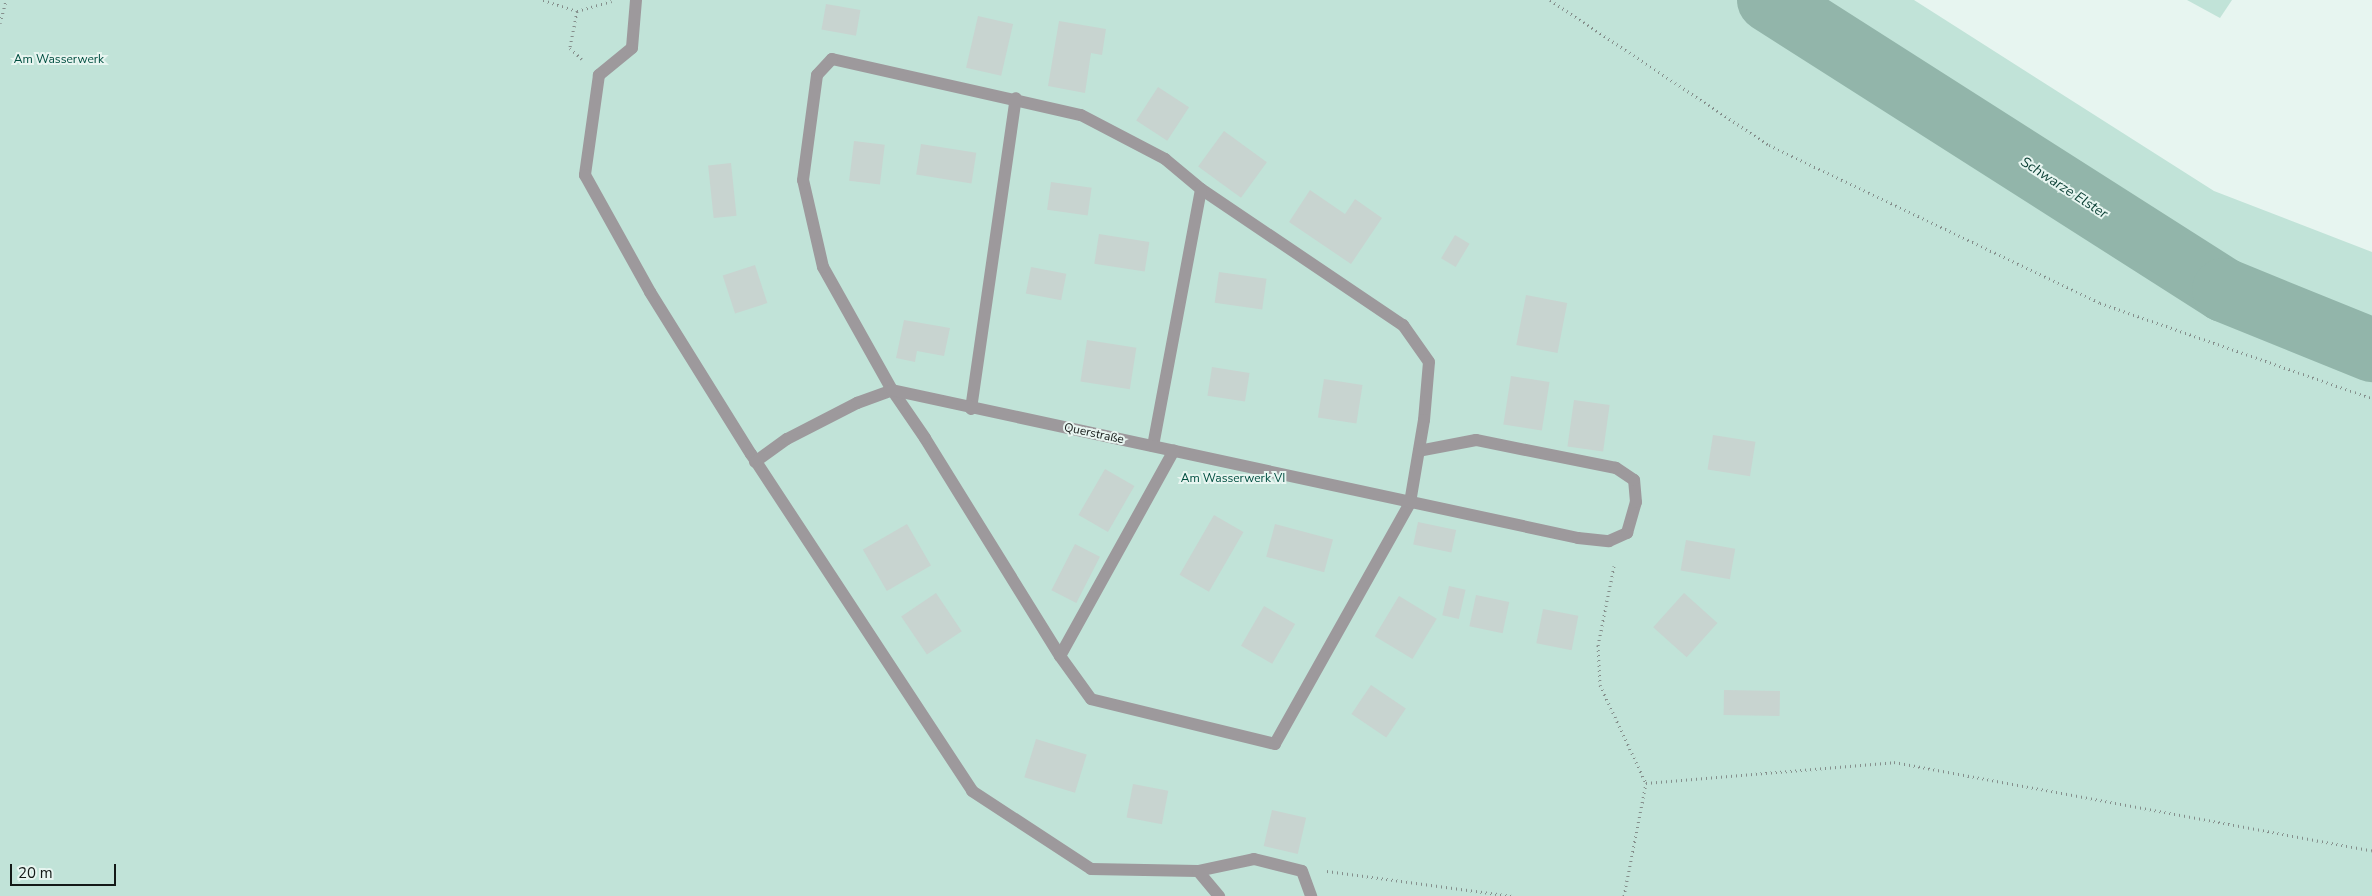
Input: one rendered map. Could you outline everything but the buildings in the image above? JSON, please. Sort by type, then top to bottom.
[{"type":"lane","points":[[636,0],[632,48],[599,75],[585,175],[650,292],[755,462],[972,791],[1091,868],[1198,871],[1254,859],[1302,871],[1311,896]]},
{"type":"lane","points":[[832,59],[1016,98],[1081,115],[1165,159],[1201,189],[1403,325],[1429,362],[1419,450],[1410,503],[1275,744],[1092,699],[1060,656],[925,438],[892,390],[823,267],[803,180],[816,74],[832,59]]},
{"type":"lane","points":[[971,409],[1016,98]]},
{"type":"lane","points":[[1153,446],[1201,189]]},
{"type":"lane","points":[[755,462],[787,439],[857,403],[892,390]]},
{"type":"lane","name":"Querstraße","points":[[892,390],[971,409],[1174,450],[1410,503],[1578,538],[1609,541],[1620,536]]},
{"type":"lane","points":[[1419,450],[1476,440],[1616,468],[1634,480],[1636,502],[1626,533],[1620,536]]},
{"type":"lane","points":[[1060,656],[1174,450]]},
{"type":"lane","points":[[1198,871],[1219,896]]},
{"type":"path","points":[[0,23],[6,0]]},
{"type":"path","points":[[543,0],[577,11],[615,0]]},
{"type":"path","points":[[1550,0],[1769,145],[2100,303],[2372,398]]},
{"type":"path","points":[[577,11],[570,48],[599,75]]},
{"type":"path","points":[[1620,536],[1598,645],[1600,685],[1646,783],[1624,896]]},
{"type":"path","points":[[1646,783],[1894,762],[2372,851]]},
{"type":"path","points":[[1302,871],[1338,871],[1512,896]]},
{"type":"green space","points":[[0,0],[1914,0],[2214,191],[2372,252],[2372,896],[0,896]]},
{"type":"green space","points":[[2187,0],[2232,0],[2220,18]]},
{"type":"waterway","name":"Schwarze Elster","points":[[1769,0],[2224,290],[2372,350]]},
{"type":"park label","name":"Am Wasserwerk","points":[[59,60]]},
{"type":"park label","name":"Am Wasserwerk VI","points":[[1233,479]]}]
